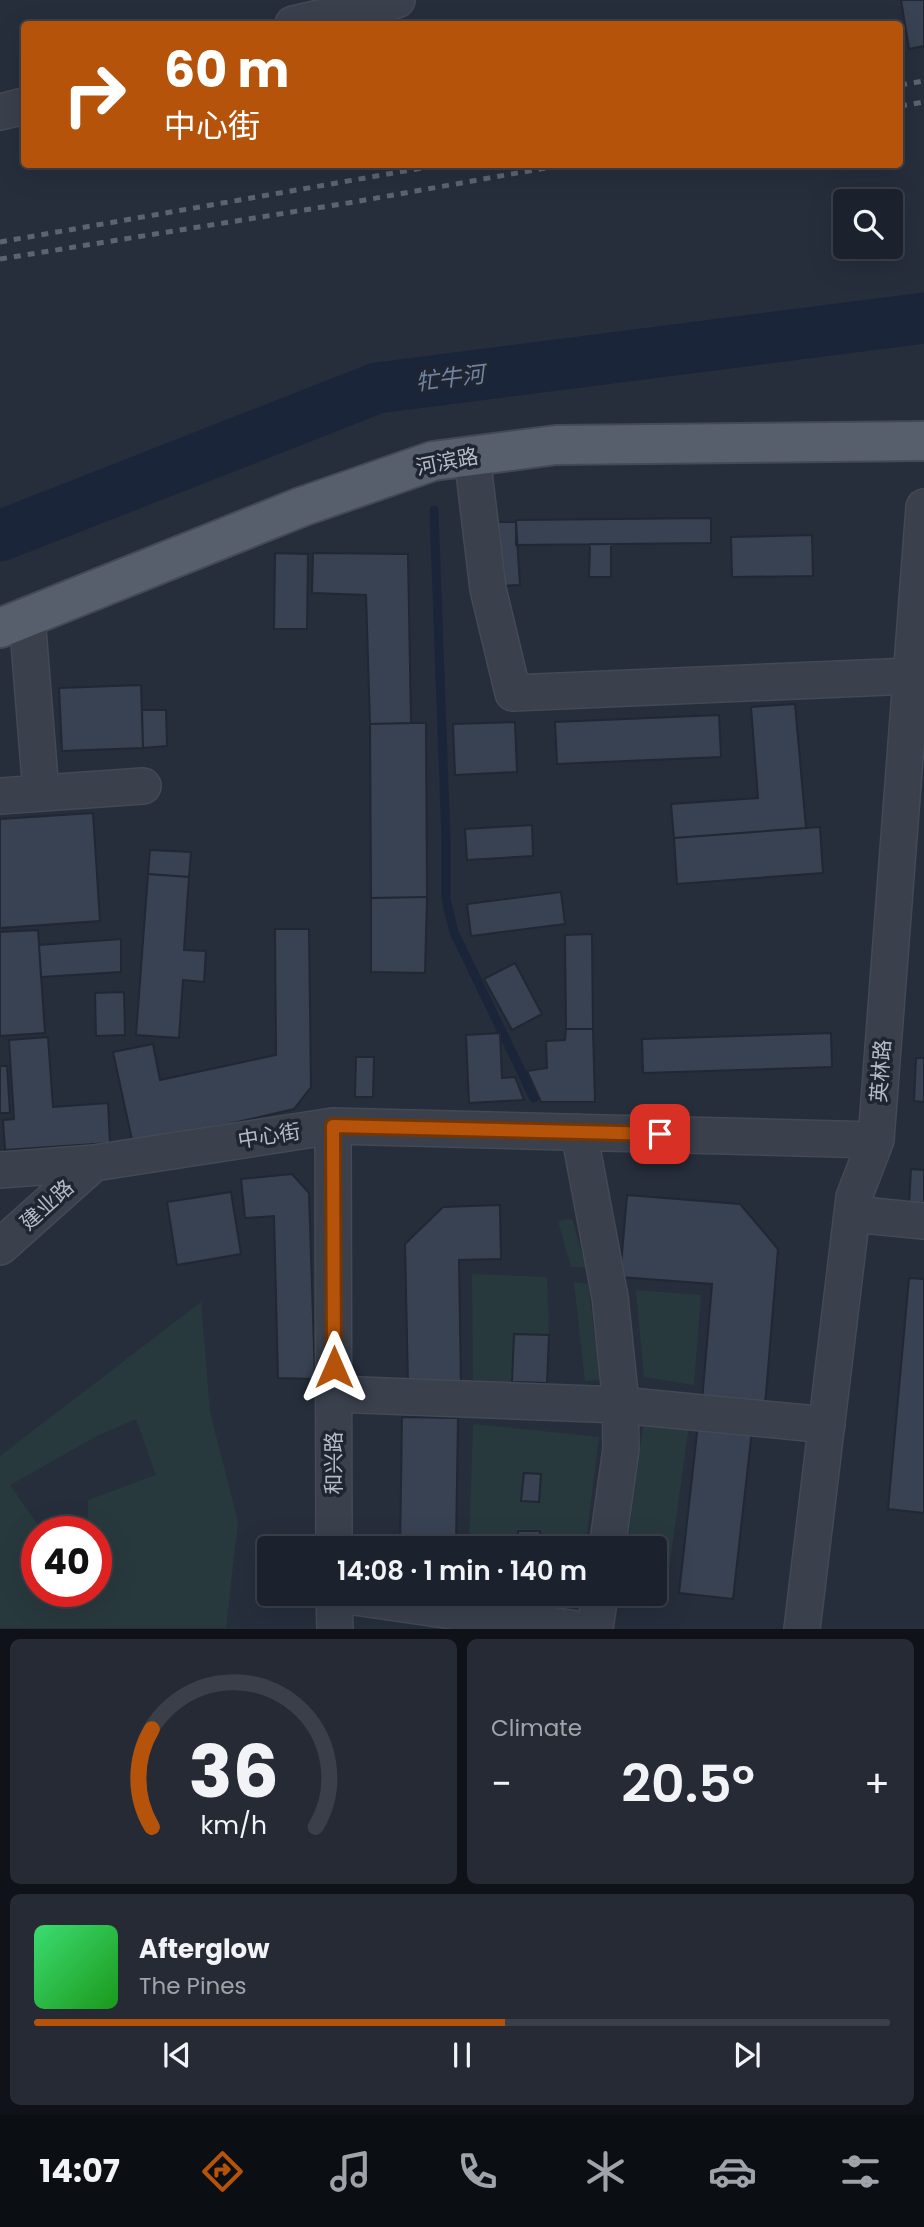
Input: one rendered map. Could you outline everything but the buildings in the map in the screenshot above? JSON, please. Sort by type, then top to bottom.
[{"type":"main road","name":"河滨路","points":[[14,623],[301,507],[433,461],[556,445],[924,441]]},
{"type":"street","points":[[306,21],[397,0]]},
{"type":"street","points":[[0,112],[21,107]]},
{"type":"street","points":[[472,456],[488,589],[513,693],[911,676]]},
{"type":"street","name":"英林路","points":[[802,1629],[854,1197],[876,1140],[924,507]]},
{"type":"street","points":[[14,623],[41,793]]},
{"type":"street","points":[[0,796],[143,786]]},
{"type":"street","name":"中心街","points":[[0,1170],[94,1163],[333,1126],[876,1140]]},
{"type":"street","name":"和兴路","points":[[333,1126],[334,1536]]},
{"type":"street","points":[[579,1132],[610,1297],[620,1405],[621,1449],[609,1536]]},
{"type":"street","name":"建业路","points":[[0,1247],[94,1163]]},
{"type":"street","points":[[852,1214],[924,1221]]},
{"type":"street","points":[[334,1394],[620,1405],[827,1425]]},
{"type":"street","points":[[334,1606],[335,1629]]},
{"type":"street","points":[[417,1606],[577,1629]]},
{"type":"street","points":[[596,1629],[599,1606]]},
{"type":"shaded area","points":[[572,1219],[586,1267],[571,1267],[558,1221]]},
{"type":"shaded area","points":[[472,1274],[547,1277],[549,1335],[514,1334],[512,1382],[473,1381]]},
{"type":"shaded area","points":[[574,1282],[588,1284],[600,1380],[585,1381]]},
{"type":"shaded area","points":[[636,1290],[701,1295],[694,1385],[644,1377]]},
{"type":"shaded area","points":[[201,1302],[210,1412],[238,1522],[226,1628],[0,1628],[0,1456]],"holes":[[[136,1419],[156,1475],[88,1500],[87,1516],[112,1516],[112,1607],[21,1607],[21,1516],[32,1516],[10,1485],[97,1436]]]},
{"type":"shaded area","points":[[644,1419],[689,1425],[667,1584],[667,1536],[629,1536]]},
{"type":"shaded area","points":[[473,1424],[599,1437],[587,1536],[469,1536]]},
{"type":"waterway","name":"牤牛河","points":[[0,536],[377,388],[924,318]]},
{"type":"waterway","points":[[434,510],[446,899],[454,932],[534,1098]]},
{"type":"railway","points":[[903,84],[924,81]]},
{"type":"railway","points":[[903,106],[924,102]]},
{"type":"railway","points":[[0,242],[422,168]]},
{"type":"railway","points":[[0,259],[545,168]]},
{"type":"route","points":[[334,1367],[333,1126],[660,1134]]}]
